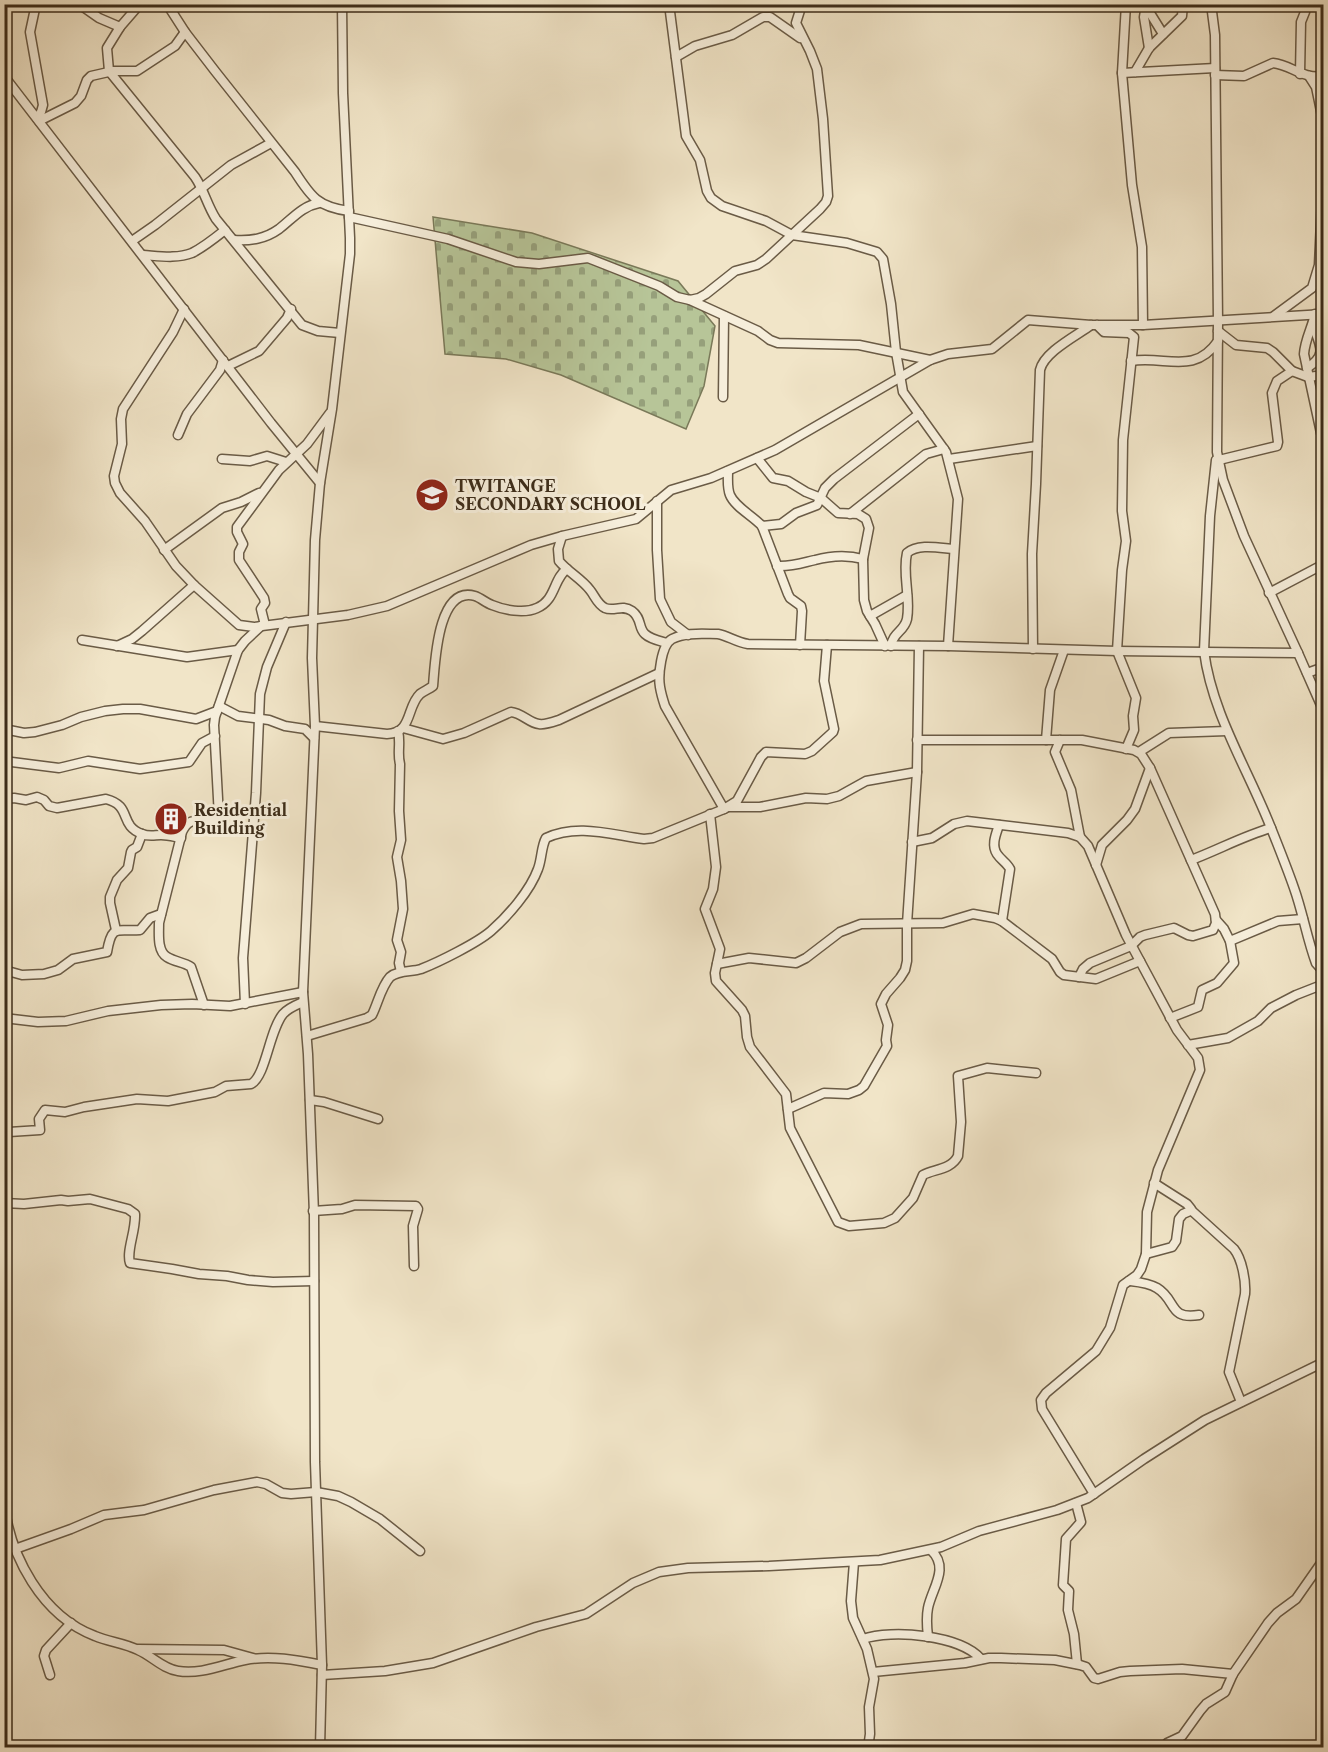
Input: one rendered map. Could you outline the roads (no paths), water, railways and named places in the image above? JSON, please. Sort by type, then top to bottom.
[{"type":"street","points":[[36,4],[30,32],[43,105],[38,119]]},
{"type":"street","points":[[79,4],[99,18],[120,27]]},
{"type":"street","points":[[140,4],[120,27],[107,48],[109,71],[195,177],[202,188],[210,210],[225,230],[303,325],[318,331],[340,333]]},
{"type":"street","points":[[167,4],[185,32],[319,203],[349,214],[448,240],[516,262],[539,264],[588,258],[659,286],[676,297],[690,300],[758,331],[778,343],[859,345],[930,360]]},
{"type":"street","points":[[320,1748],[322,1665],[316,1492],[313,1211],[310,1100],[303,997],[315,726],[312,678],[315,540],[320,483],[332,409],[350,254],[342,66],[342,4]]},
{"type":"street","points":[[669,4],[686,136],[700,160],[707,191],[711,198],[722,206],[752,215],[792,235],[848,243],[877,252],[883,258],[903,392],[944,449],[958,500],[948,646]]},
{"type":"street","points":[[690,300],[706,294],[735,271],[764,261],[828,199],[824,130],[817,69],[796,23],[802,4]]},
{"type":"street","points":[[1126,4],[1122,73],[1132,184],[1142,248],[1143,325]]},
{"type":"street","points":[[1135,72],[1149,48],[1182,16],[1183,4]]},
{"type":"street","points":[[1211,4],[1215,35],[1218,456],[1209,522],[1204,651],[1209,678],[1227,731],[1271,828],[1294,888],[1316,963],[1323,972]]},
{"type":"street","points":[[1306,4],[1301,22],[1305,75],[1316,87],[1323,126]]},
{"type":"street","points":[[1145,5],[1163,34]]},
{"type":"street","points":[[1145,5],[1144,17],[1149,48]]},
{"type":"street","points":[[676,57],[695,46],[732,35],[766,16],[804,40]]},
{"type":"street","points":[[38,119],[75,103],[84,91],[88,78],[109,71],[130,72],[141,69],[175,46],[185,32]]},
{"type":"street","points":[[1122,73],[1215,72],[1248,76],[1273,63],[1305,75],[1323,76]]},
{"type":"street","points":[[4,76],[320,483]]},
{"type":"street","points":[[132,241],[231,165],[271,143]]},
{"type":"street","points":[[1274,317],[1308,292],[1314,282],[1319,265],[1323,155]]},
{"type":"street","points":[[234,240],[253,240],[269,235],[302,209],[319,203]]},
{"type":"street","points":[[143,255],[186,255],[195,252],[225,230]]},
{"type":"street","points":[[184,309],[173,332],[123,409],[122,444],[114,476],[115,483],[120,493],[145,521],[176,566],[239,625],[248,627],[348,615],[387,606],[531,545],[636,519],[671,490],[711,478],[757,458],[930,360],[948,354],[992,349],[1029,319],[1094,325],[1143,325],[1319,314]]},
{"type":"street","points":[[178,435],[187,414],[226,363],[259,351],[287,318],[291,309]]},
{"type":"street","points":[[1319,314],[1305,346],[1308,372],[1323,437]]},
{"type":"street","points":[[723,397],[724,316]]},
{"type":"street","points":[[1094,325],[1106,333],[1133,335],[1134,340],[1122,462],[1122,511],[1126,541],[1118,614],[1117,651],[1136,698],[1133,716],[1134,730],[1126,748]]},
{"type":"street","points":[[1033,650],[1033,545],[1039,375],[1041,365],[1050,355],[1094,325]]},
{"type":"street","points":[[1308,372],[1322,354],[1313,326]]},
{"type":"street","points":[[1131,361],[1143,359],[1177,362],[1202,358],[1209,353],[1218,336]]},
{"type":"street","points":[[1218,336],[1236,345],[1267,348],[1292,371]]},
{"type":"street","points":[[1218,456],[1277,446],[1272,393],[1277,381],[1292,371],[1323,375]]},
{"type":"street","points":[[263,625],[261,609],[265,600],[239,560],[242,541],[237,530],[238,525],[286,462],[315,435],[332,409]]},
{"type":"street","points":[[762,526],[783,523],[796,513],[815,507],[825,488],[834,479],[919,414]]},
{"type":"street","points":[[948,459],[1037,446]]},
{"type":"street","points":[[850,514],[926,454],[944,449]]},
{"type":"street","points":[[222,459],[250,461],[267,456],[286,462]]},
{"type":"street","points":[[1218,456],[1223,480],[1244,536],[1323,712]]},
{"type":"street","points":[[757,458],[773,478],[788,481],[821,498],[836,511],[862,516],[868,523],[863,559],[864,600],[867,611],[888,646]]},
{"type":"street","points":[[728,471],[730,497],[762,526],[790,598],[801,606],[800,645]]},
{"type":"street","points":[[164,550],[222,508],[241,502],[262,491]]},
{"type":"street","points":[[657,501],[660,599],[671,622],[688,635]]},
{"type":"street","points":[[561,536],[559,561],[586,586],[596,599],[611,610],[623,607],[634,612],[646,635],[666,643]]},
{"type":"street","points":[[888,646],[893,636],[905,626],[908,614],[906,557],[909,550],[954,549]]},
{"type":"street","points":[[777,566],[795,566],[826,558],[863,559]]},
{"type":"street","points":[[1269,592],[1323,564]]},
{"type":"street","points":[[401,972],[399,963],[401,952],[397,940],[403,909],[397,857],[401,836],[398,756],[400,730],[418,696],[433,686],[439,634],[448,611],[456,600],[466,595],[476,596],[493,606],[518,611],[539,608],[555,589],[559,575],[567,569]]},
{"type":"street","points":[[117,646],[132,639],[194,585]]},
{"type":"street","points":[[870,616],[907,595]]},
{"type":"street","points":[[244,1004],[243,958],[262,682],[286,622]]},
{"type":"street","points":[[204,1005],[191,967],[165,956],[162,951],[159,938],[161,914],[186,825],[193,820],[212,821],[219,817],[214,725],[238,650],[263,625]]},
{"type":"street","points":[[726,808],[665,705],[659,673],[666,643],[674,638],[688,635],[721,634],[732,640],[748,644],[1298,653]]},
{"type":"street","points":[[82,640],[188,657],[238,650]]},
{"type":"street","points":[[307,1036],[367,1018],[372,1015],[389,979],[394,975],[428,966],[489,933],[512,911],[531,883],[538,871],[544,842],[549,836],[585,830],[648,839],[726,808],[740,798],[761,757],[766,752],[805,754],[812,751],[833,732],[834,725],[824,681],[827,645]]},
{"type":"street","points":[[788,1109],[824,1093],[854,1092],[867,1082],[887,1046],[888,1025],[881,1004],[905,970],[907,961],[907,924],[917,772],[919,646]]},
{"type":"street","points":[[1047,740],[1050,690],[1064,650]]},
{"type":"street","points":[[1307,673],[1323,667]]},
{"type":"street","points":[[315,726],[387,734],[400,730],[442,739],[464,733],[511,712],[537,724],[551,723],[659,673]]},
{"type":"street","points":[[4,729],[24,733],[35,732],[81,717],[123,709],[140,709],[196,719],[218,708],[235,715],[305,729],[314,738]]},
{"type":"street","points":[[1138,752],[1163,736],[1174,732],[1227,731]]},
{"type":"street","points":[[4,761],[59,768],[88,761],[140,769],[189,762],[202,743],[215,736]]},
{"type":"street","points":[[917,740],[1089,741],[1138,752],[1150,768],[1216,920],[1230,940],[1234,961],[1233,966],[1217,983],[1202,990],[1198,1007],[1170,1018]]},
{"type":"street","points":[[1060,740],[1055,752],[1071,790],[1080,837]]},
{"type":"street","points":[[1096,866],[1102,845],[1135,809],[1150,768]]},
{"type":"street","points":[[726,808],[760,807],[806,798],[826,799],[866,781],[917,772]]},
{"type":"street","points":[[4,799],[26,800],[37,797],[49,806],[57,808],[101,799],[113,801],[122,806],[131,827],[142,834],[181,838]]},
{"type":"street","points":[[710,814],[716,870],[713,889],[705,909],[719,945],[716,981],[742,1010],[750,1047],[784,1091],[787,1098],[790,1128],[838,1222],[849,1226],[884,1223],[895,1218],[912,1198],[923,1175],[939,1170],[957,1160],[961,1122],[958,1076],[987,1068],[1036,1073]]},
{"type":"street","points":[[912,842],[932,838],[962,821],[1068,833],[1080,837],[1088,846],[1131,946],[1177,1030],[1199,1062],[1200,1070],[1163,1156],[1155,1183],[1147,1212],[1146,1254],[1138,1273],[1122,1287],[1110,1328],[1096,1351],[1042,1396],[1041,1400],[1042,1409],[1094,1494]]},
{"type":"street","points":[[999,825],[994,842],[995,848],[1010,869],[1002,921]]},
{"type":"street","points":[[1191,860],[1251,834],[1271,828]]},
{"type":"street","points":[[116,930],[110,897],[117,880],[128,868],[131,852],[137,847],[142,834]]},
{"type":"street","points":[[4,970],[34,976],[51,973],[73,959],[107,952],[111,936],[116,930],[140,930],[150,918],[161,914]]},
{"type":"street","points":[[717,964],[749,958],[796,963],[840,932],[854,926],[944,923],[973,914],[1002,921],[1052,959],[1064,975],[1099,978],[1140,961]]},
{"type":"street","points":[[1079,977],[1090,963],[1131,946],[1142,936],[1171,928],[1193,936],[1208,933],[1213,930],[1216,920]]},
{"type":"street","points":[[1230,940],[1278,921],[1303,920]]},
{"type":"street","points":[[1188,1045],[1228,1038],[1258,1021],[1271,1008],[1296,995],[1322,986]]},
{"type":"street","points":[[4,1018],[56,1022],[80,1019],[108,1011],[161,1005],[230,1006],[303,997]]},
{"type":"street","points":[[4,1131],[40,1130],[39,1119],[45,1110],[65,1112],[137,1099],[168,1101],[215,1092],[226,1086],[251,1084],[260,1076],[270,1039],[281,1016],[303,997]]},
{"type":"street","points":[[310,1100],[324,1102],[378,1119]]},
{"type":"street","points":[[1155,1183],[1187,1204],[1239,1255],[1245,1294],[1229,1372],[1242,1402]]},
{"type":"street","points":[[4,1203],[24,1204],[90,1199],[128,1209],[135,1214],[136,1226],[130,1250],[130,1263],[248,1280],[314,1281]]},
{"type":"street","points":[[313,1211],[360,1205],[416,1206],[417,1213],[412,1226],[414,1266]]},
{"type":"street","points":[[1146,1254],[1172,1247],[1176,1241],[1179,1219],[1191,1210]]},
{"type":"street","points":[[1128,1281],[1156,1287],[1179,1314],[1189,1317],[1199,1315]]},
{"type":"street","points":[[322,1675],[385,1671],[433,1663],[536,1626],[586,1614],[633,1582],[659,1572],[688,1568],[854,1562],[893,1558],[931,1550],[979,1531],[1076,1503],[1094,1494],[1183,1434],[1323,1362]]},
{"type":"street","points":[[15,1549],[104,1515],[144,1510],[257,1482],[282,1493],[316,1492],[338,1496],[365,1509],[420,1551]]},
{"type":"street","points":[[4,1503],[15,1549],[30,1579],[56,1611],[71,1623],[94,1636],[138,1649],[224,1650],[256,1659]]},
{"type":"street","points":[[1076,1503],[1081,1522],[1066,1539],[1063,1585],[1069,1591],[1068,1610],[1074,1634],[1077,1664]]},
{"type":"street","points":[[928,1637],[928,1606],[940,1568],[931,1550]]},
{"type":"street","points":[[1164,1748],[1167,1743],[1182,1736],[1206,1704],[1221,1695],[1268,1623],[1296,1599],[1323,1559]]},
{"type":"street","points":[[854,1562],[851,1601],[853,1618],[863,1639],[873,1672],[868,1748]]},
{"type":"street","points":[[50,1675],[44,1656],[46,1650],[71,1623]]},
{"type":"street","points":[[863,1639],[879,1635],[928,1637],[971,1650],[981,1659]]},
{"type":"street","points":[[138,1649],[163,1666],[177,1671],[191,1672],[210,1669],[248,1659],[273,1658],[322,1665]]},
{"type":"street","points":[[873,1672],[1001,1658],[1040,1659],[1077,1664],[1086,1667],[1094,1678],[1098,1679],[1120,1672],[1151,1670],[1182,1669],[1233,1674]]},
{"type":"place","name":"TWITANGE SECONDARY SCHOOL","points":[[432,495]]},
{"type":"place","name":"Residential Building","points":[[171,819]]}]
